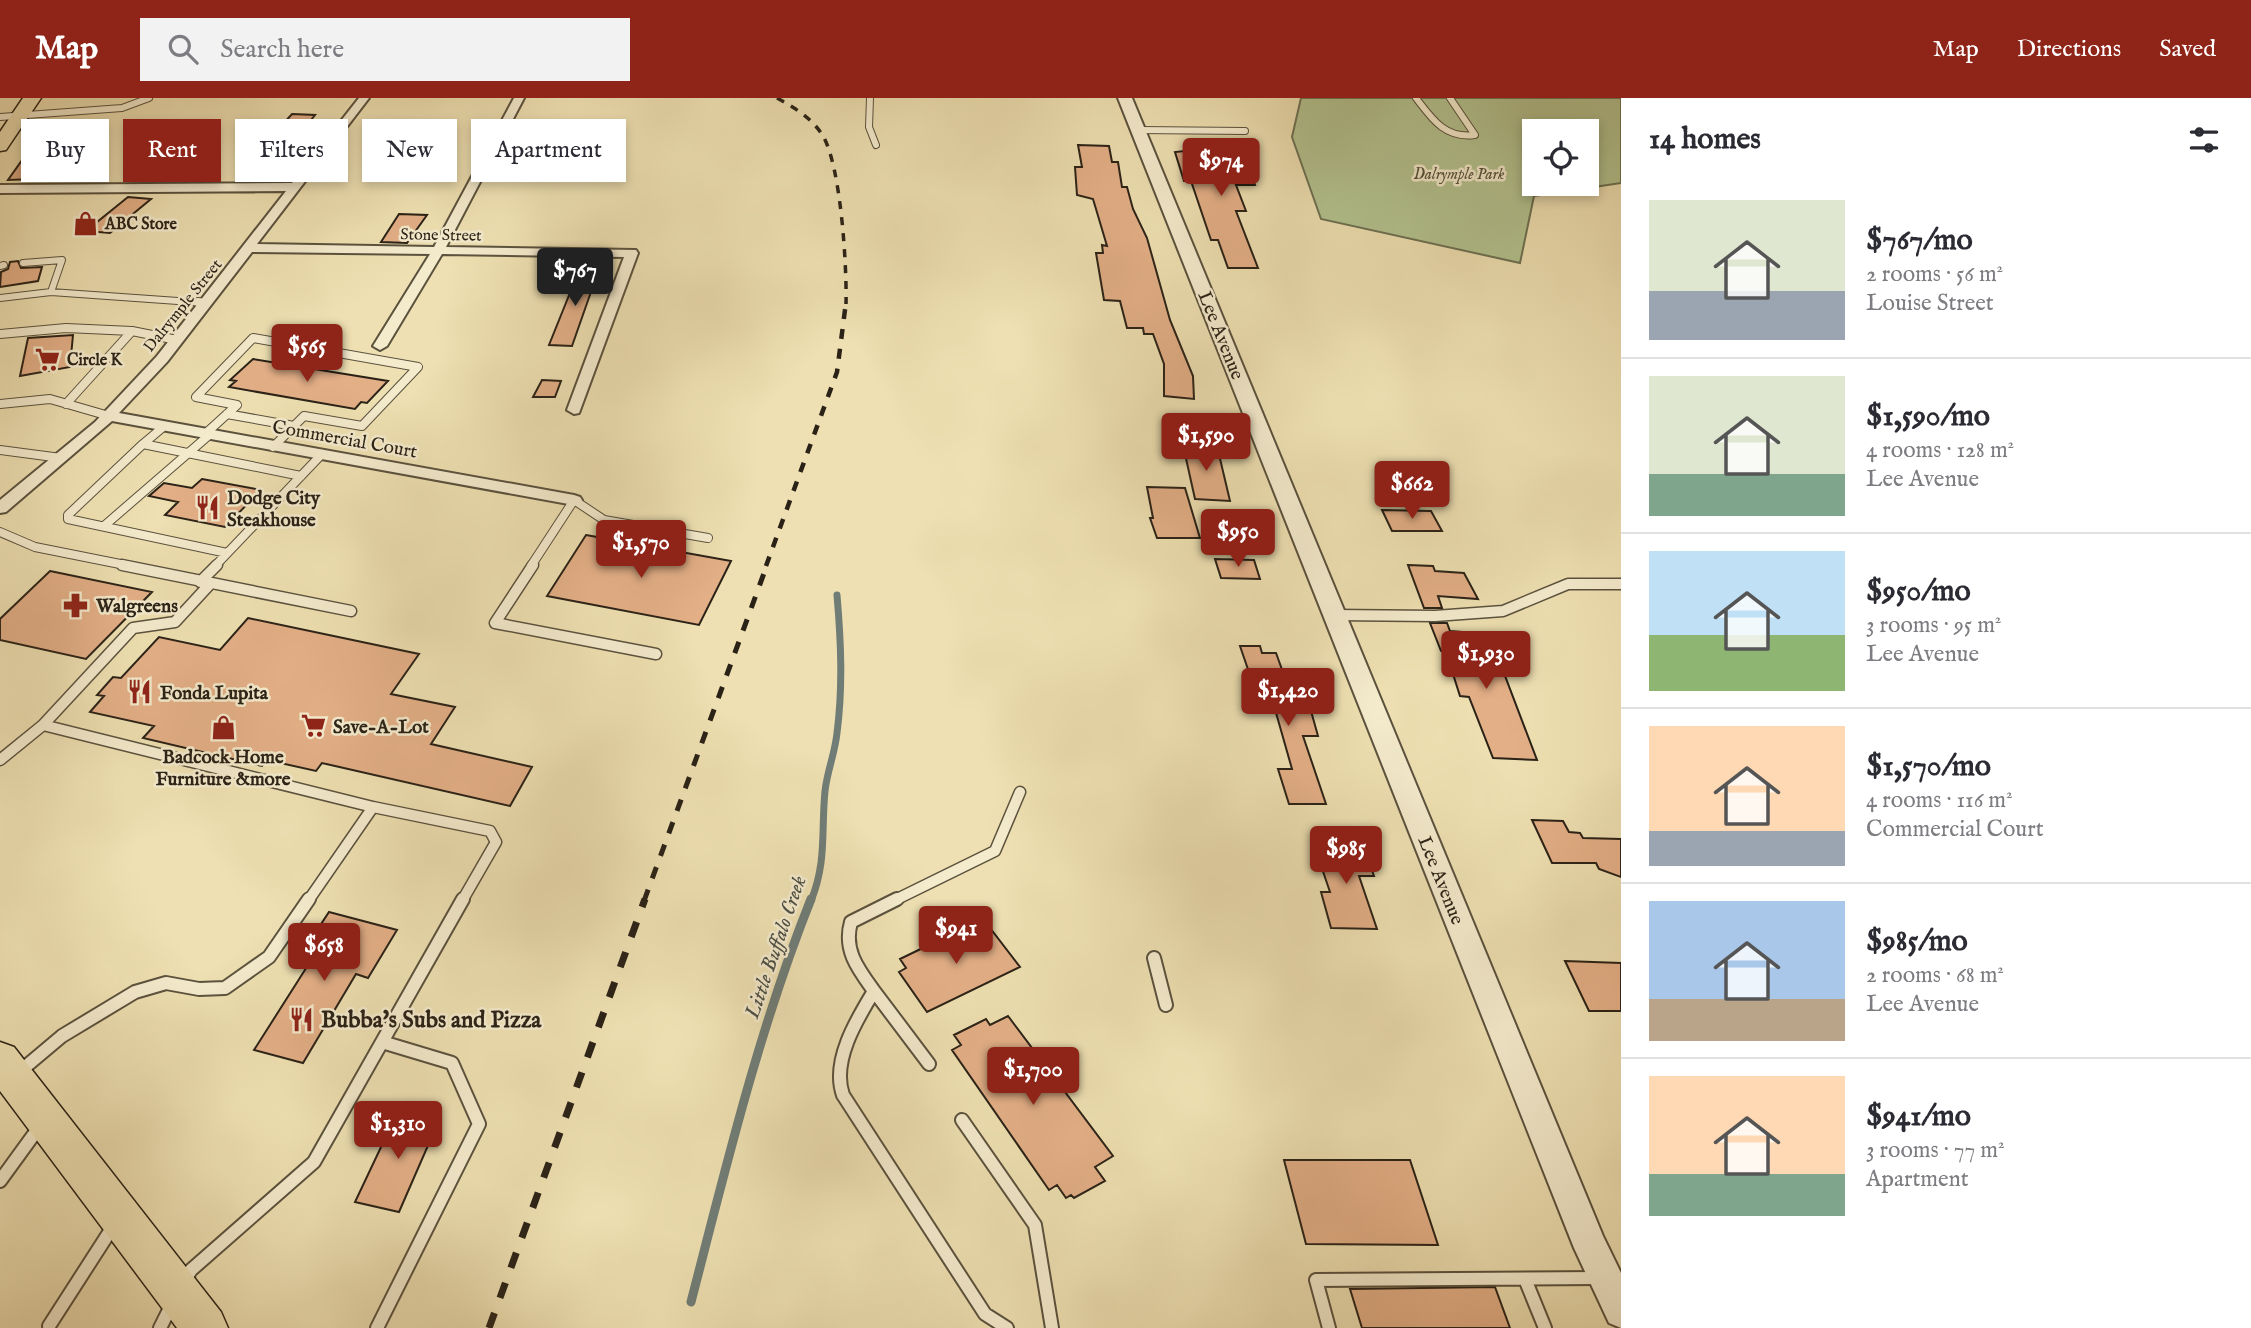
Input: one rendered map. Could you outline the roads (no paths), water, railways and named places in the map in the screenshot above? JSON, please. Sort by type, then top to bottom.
[{"type":"main road","points":[[0,146],[32,98]]},
{"type":"main road","points":[[6,1069],[120,1216],[169,1310],[205,1328]]},
{"type":"street","name":"Dalrymple Street","points":[[0,508],[109,416],[177,340],[364,98]]},
{"type":"street","points":[[380,346],[438,251],[519,98]]},
{"type":"street","name":"Lee Avenue","points":[[1125,98],[1605,1278],[1621,1311]]},
{"type":"street","points":[[0,189],[296,187]]},
{"type":"street","name":"Stone Street","points":[[250,248],[632,253],[575,410]]},
{"type":"street","name":"Commercial Court","points":[[109,416],[206,436],[322,454],[574,500]]},
{"type":"lane","points":[[0,117],[122,108],[149,98]]},
{"type":"lane","points":[[870,98],[869,127],[876,145]]},
{"type":"lane","points":[[1416,98],[1443,132],[1454,137],[1475,135],[1450,98]]},
{"type":"lane","points":[[1138,130],[1245,131]]},
{"type":"lane","points":[[23,263],[62,260],[51,292]]},
{"type":"lane","points":[[0,298],[51,292],[206,303]]},
{"type":"lane","points":[[0,344],[1,334],[50,327],[93,327],[177,340]]},
{"type":"lane","points":[[66,404],[132,331]]},
{"type":"lane","points":[[104,526],[237,405],[196,397],[253,338],[418,367],[362,426],[304,416],[273,447]]},
{"type":"lane","points":[[0,404],[50,400],[109,416]]},
{"type":"lane","points":[[227,414],[294,426]]},
{"type":"lane","points":[[162,428],[68,515],[68,519],[227,553]]},
{"type":"lane","points":[[143,444],[301,476]]},
{"type":"lane","points":[[0,450],[61,458]]},
{"type":"lane","points":[[0,760],[43,725],[133,628],[176,622],[227,553],[322,454]]},
{"type":"lane","points":[[656,654],[495,623],[574,500],[604,520],[708,538]]},
{"type":"lane","points":[[0,533],[35,547],[351,611]]},
{"type":"lane","points":[[1334,615],[1435,616],[1503,611],[1568,584],[1621,584]]},
{"type":"lane","points":[[43,725],[373,807],[490,831],[496,842],[314,1162],[191,1270],[169,1310]]},
{"type":"lane","points":[[929,1064],[874,991],[848,951],[846,941],[851,922],[995,851],[1020,792]]},
{"type":"lane","points":[[6,1069],[135,992],[166,983],[199,989],[225,988],[269,957],[373,807]]},
{"type":"lane","points":[[1154,958],[1166,1005]]},
{"type":"lane","points":[[874,991],[856,1021],[844,1058],[840,1086],[856,1117],[985,1314],[1007,1328]]},
{"type":"lane","points":[[377,1328],[479,1124],[452,1063],[382,1042]]},
{"type":"lane","points":[[0,1181],[45,1120]]},
{"type":"lane","points":[[962,1120],[1035,1225],[1052,1328]]},
{"type":"lane","points":[[49,1326],[120,1216]]},
{"type":"lane","points":[[1329,1328],[1316,1280],[1605,1278]]},
{"type":"lane","points":[[1525,1279],[1545,1328]]},
{"type":"waterway","name":"Little Buffalo Creek","points":[[811,901],[819,873],[825,791],[839,716],[841,664],[837,595]]},
{"type":"waterway","name":"Little Buffalo Creek","points":[[691,1302],[759,1048],[811,899]]},
{"type":"railway","points":[[777,98],[814,124],[829,151],[842,218],[846,302]]},
{"type":"railway","points":[[766,566],[837,372],[846,302]]},
{"type":"railway","points":[[644,901],[767,565]]},
{"type":"railway","points":[[489,1328],[645,899]]},
{"type":"place","name":"ABC Store","points":[[85,223]]},
{"type":"place","name":"Circle K","points":[[47,359]]},
{"type":"place","name":"Dodge City Steakhouse","points":[[207,508]]},
{"type":"place","name":"Walgreens","points":[[76,605]]},
{"type":"place","name":"Fonda Lupita","points":[[140,692]]},
{"type":"place","name":"Save-A-Lot","points":[[313,726]]},
{"type":"place","name":"Badcock Home Furniture &more","points":[[223,728]]},
{"type":"place","name":"Bubba's Subs and Pizza","points":[[301,1019]]},
{"type":"park label","name":"Dalrymple Park","points":[[1459,173]]}]
